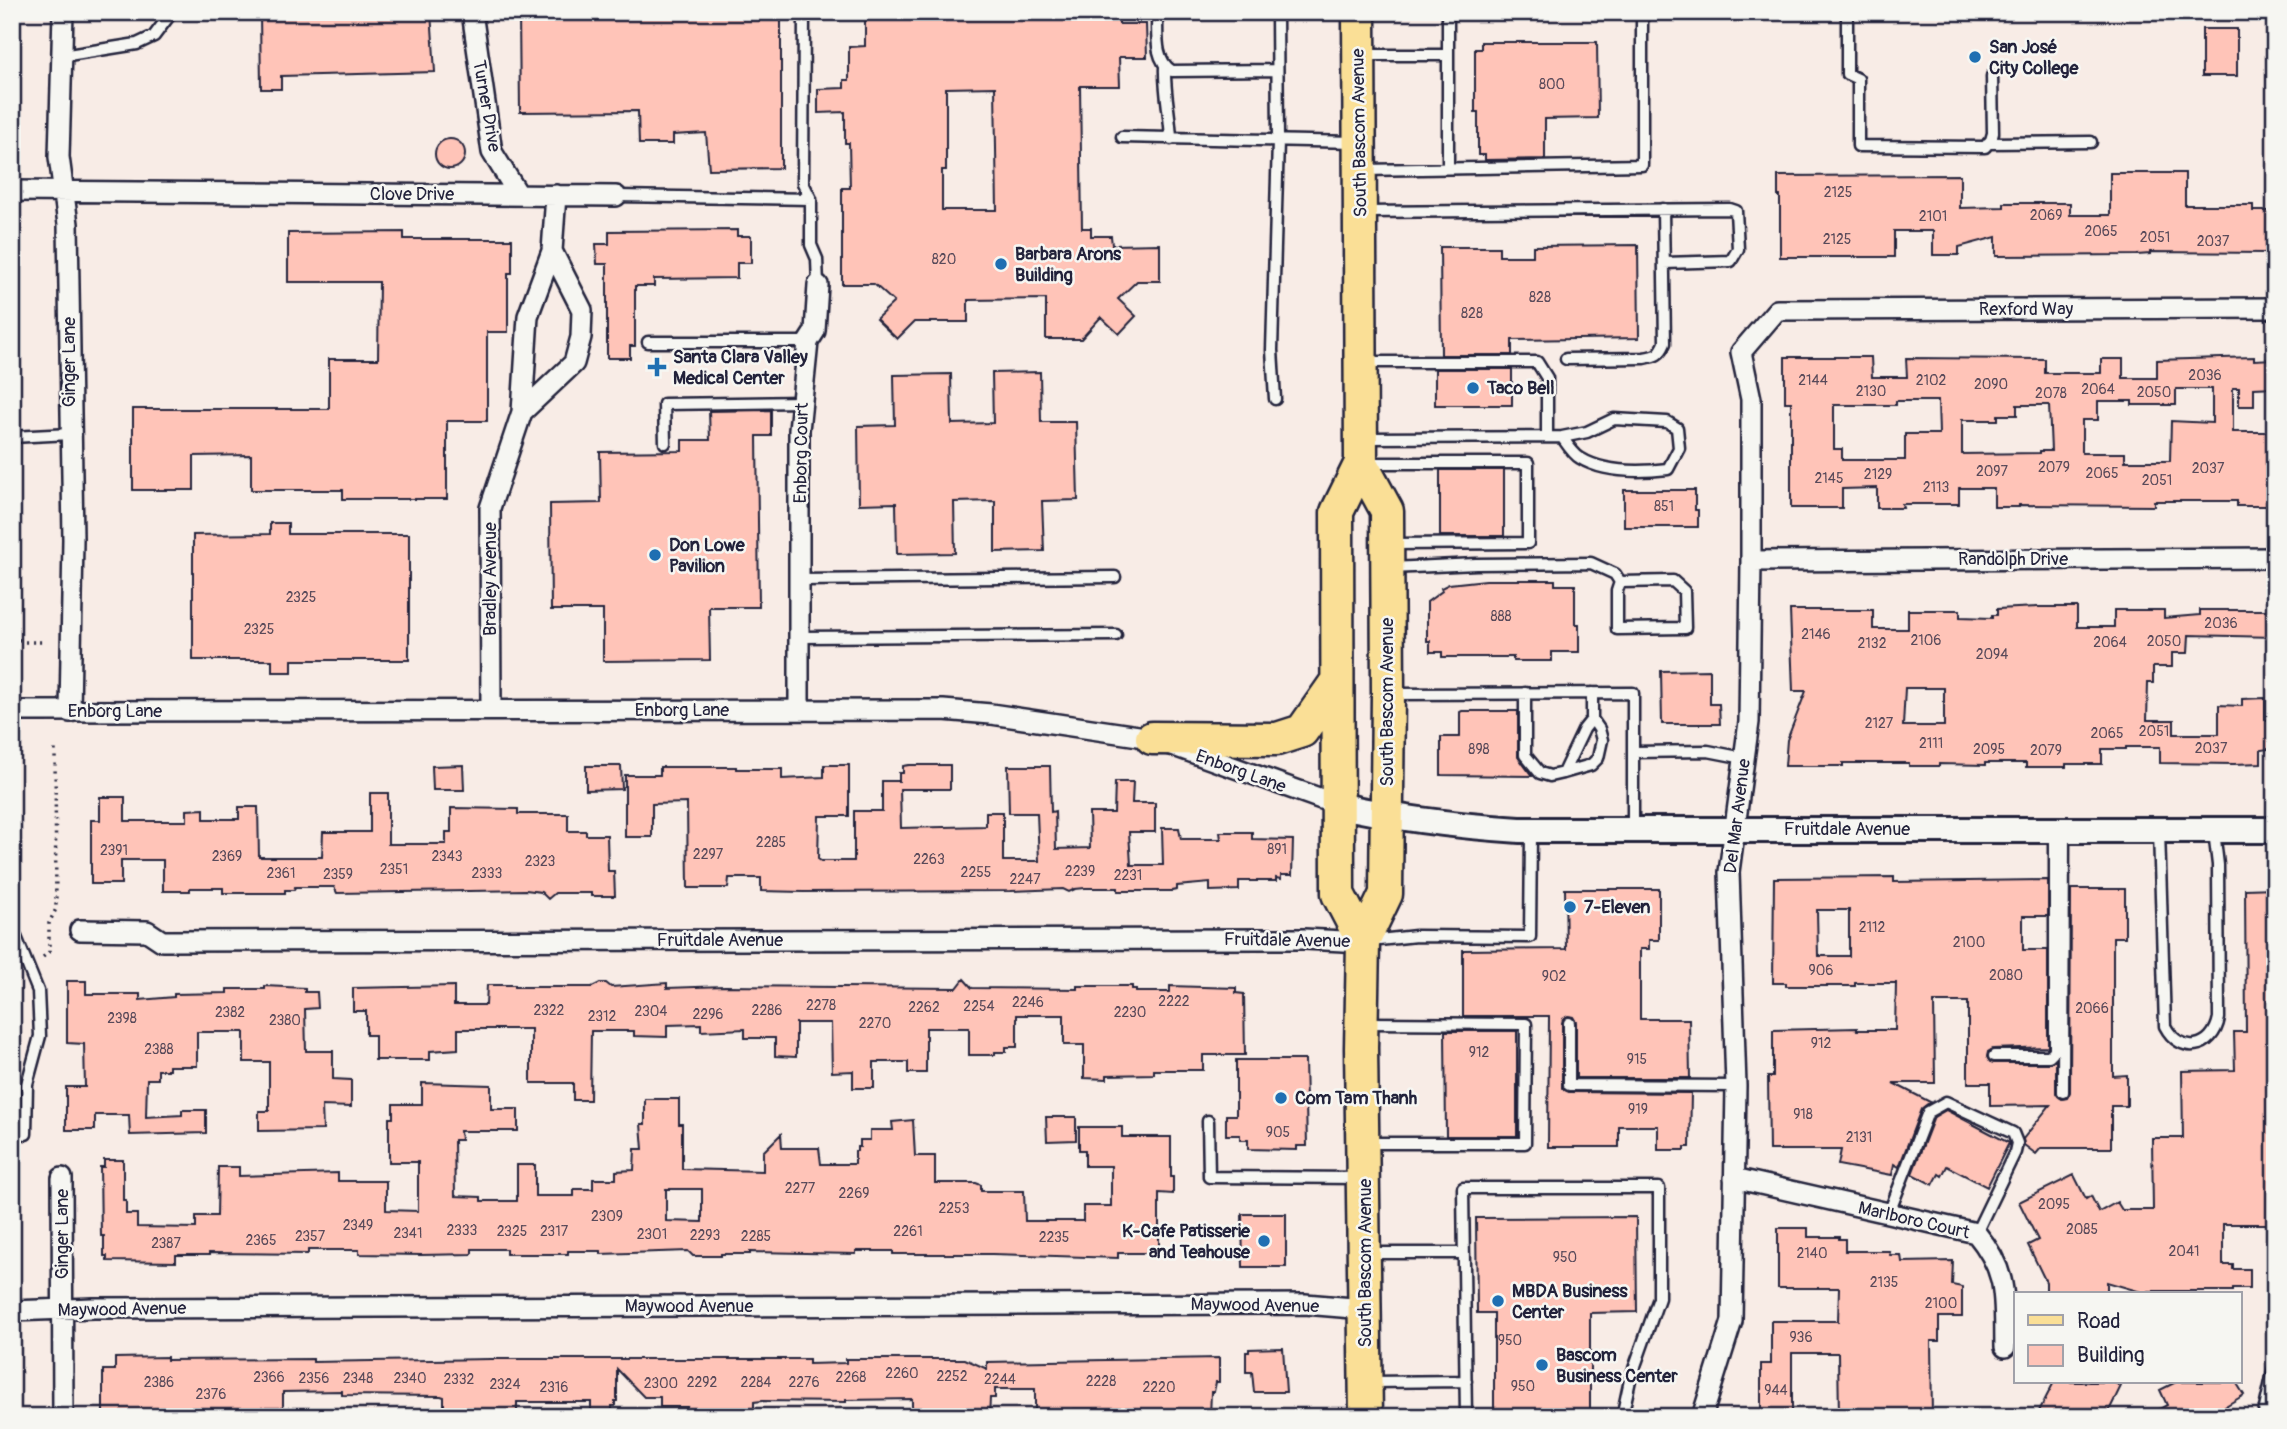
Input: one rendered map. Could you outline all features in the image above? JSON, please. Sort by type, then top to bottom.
[{"type":"main road","name":"South Bascom Avenue","points":[[1359,12],[1361,451],[1337,512],[1337,681],[1338,894],[1363,942]]},
{"type":"main road","name":"South Bascom Avenue","points":[[1361,451],[1387,511],[1388,694],[1386,894],[1363,942],[1366,1417]]},
{"type":"main road","points":[[1152,738],[1277,739],[1302,731],[1337,681]]},
{"type":"street","name":"Ginger Lane","points":[[63,12],[59,157],[68,224],[73,540],[70,712]]},
{"type":"street","name":"Turner Drive","points":[[472,12],[492,152],[518,194]]},
{"type":"street","name":"Clove Drive","points":[[12,191],[616,196]]},
{"type":"street","name":"Bradley Avenue","points":[[491,710],[490,508],[522,412],[528,316],[552,251],[556,194]]},
{"type":"street","name":"Bradley Avenue","points":[[522,412],[573,363],[581,337],[582,310],[552,251]]},
{"type":"street","name":"Enborg Court","points":[[799,710],[799,429],[808,342],[815,331],[818,285]]},
{"type":"street","name":"Rexford Way","points":[[1777,310],[2275,308]]},
{"type":"street","name":"Del Mar Avenue","points":[[1702,1417],[1732,1321],[1736,1086],[1729,872],[1749,722],[1751,561],[1751,399],[1741,352],[1777,310]]},
{"type":"street","name":"Randolph Drive","points":[[1751,561],[2275,558]]},
{"type":"street","name":"Enborg Lane","points":[[12,711],[943,710],[991,713],[1152,738],[1338,805]]},
{"type":"street","name":"Fruitdale Avenue","points":[[1338,805],[1385,816],[1463,826],[1531,830],[2275,830]]},
{"type":"street","name":"Fruitdale Avenue","points":[[80,930],[147,931],[162,941],[1304,939],[1363,942]]},
{"type":"street","name":"Ginger Lane","points":[[62,1178],[63,1417]]},
{"type":"street","name":"Marlboro Court","points":[[1734,1178],[1976,1233],[1989,1249],[2004,1282],[2005,1347]]},
{"type":"street","name":"Maywood Avenue","points":[[12,1311],[1278,1304],[1365,1309]]},
{"type":"lane","points":[[62,56],[137,44],[155,36],[172,12]]},
{"type":"lane","name":"Enborg Court","points":[[804,12],[803,183],[811,199],[811,244],[817,259],[818,285]]},
{"type":"lane","points":[[1157,12],[1159,56],[1172,71],[1277,70]]},
{"type":"lane","points":[[1275,399],[1272,349],[1278,141],[1277,12]]},
{"type":"lane","points":[[1448,12],[1448,168]]},
{"type":"lane","points":[[1122,137],[1278,141],[1448,168],[1642,164],[1642,12],[1630,12]]},
{"type":"lane","points":[[1847,12],[1847,74],[1857,79],[1858,146],[1985,147],[1993,133],[1992,76]]},
{"type":"lane","points":[[1359,55],[1448,55]]},
{"type":"lane","points":[[1166,67],[1164,87],[1170,109],[1171,139]]},
{"type":"lane","points":[[1988,143],[2091,142]]},
{"type":"lane","name":"Clove Drive","points":[[616,196],[811,199]]},
{"type":"lane","points":[[1566,359],[1657,356],[1665,343],[1663,209]]},
{"type":"lane","points":[[1360,212],[1663,209],[1736,211],[1738,250],[1731,261],[1664,263]]},
{"type":"lane","points":[[648,342],[808,342]]},
{"type":"lane","points":[[1362,362],[1537,362],[1547,378],[1547,437]]},
{"type":"lane","points":[[665,443],[664,404],[802,402]]},
{"type":"lane","points":[[1361,451],[1562,437],[1587,432],[1614,419],[1667,422],[1677,428],[1679,448],[1668,469],[1633,471],[1613,469],[1579,458],[1562,437]]},
{"type":"lane","points":[[12,437],[70,435]]},
{"type":"lane","points":[[1361,451],[1528,463],[1528,543],[1387,556]]},
{"type":"lane","points":[[1387,556],[1476,564],[1591,564],[1615,574],[1620,582]]},
{"type":"lane","points":[[800,580],[1115,577]]},
{"type":"lane","points":[[1673,581],[1684,591],[1685,628],[1617,629],[1617,591],[1620,582],[1673,581]]},
{"type":"lane","points":[[800,637],[1116,635]]},
{"type":"lane","points":[[1388,694],[1633,693],[1633,832]]},
{"type":"lane","points":[[1525,694],[1525,755],[1540,773],[1550,776],[1563,773],[1591,765],[1598,758],[1602,740],[1599,729],[1591,719]]},
{"type":"lane","points":[[1563,773],[1591,719],[1591,694]]},
{"type":"lane","points":[[1633,752],[1708,751],[1744,758]]},
{"type":"lane","points":[[1363,942],[1416,936],[1530,937],[1531,830]]},
{"type":"lane","points":[[1994,1056],[2049,1056],[2055,1050],[2059,831]]},
{"type":"lane","points":[[2059,831],[2063,1092]]},
{"type":"lane","points":[[2159,831],[2165,1026],[2175,1040],[2191,1045],[2200,1044],[2214,1034],[2220,1018],[2218,865],[2214,831]]},
{"type":"lane","points":[[12,927],[17,950],[38,991],[40,1036],[27,1083],[26,1134]]},
{"type":"lane","points":[[1362,1023],[1526,1024],[1525,1143],[1364,1143]]},
{"type":"lane","points":[[1569,1023],[1569,1085],[1736,1086]]},
{"type":"lane","points":[[1889,1213],[1928,1112],[1936,1105],[1947,1102],[2012,1133],[2017,1143],[1976,1233]]},
{"type":"lane","points":[[1209,1121],[1209,1177],[1364,1178]]},
{"type":"lane","points":[[1466,1417],[1463,1188],[1659,1188],[1659,1298],[1630,1380],[1622,1417]]},
{"type":"lane","points":[[1364,1253],[1464,1253]]},
{"type":"lane","points":[[2263,1417],[2275,1364]]},
{"type":"lane","points":[[1366,1382],[1466,1381]]},
{"type":"path","points":[[12,637],[25,642],[43,642]]},
{"type":"path","points":[[43,957],[49,952],[49,923],[56,909],[55,750]]},
{"type":"building","points":[[260,12],[431,12],[435,72],[281,76],[281,89],[261,89]]},
{"type":"building","points":[[519,12],[781,12],[781,168],[709,169],[706,133],[673,135],[673,144],[639,144],[638,111],[520,112]]},
{"type":"building","points":[[865,12],[1119,12],[1119,24],[1146,24],[1147,57],[1119,57],[1120,86],[1080,86],[1082,228],[1091,228],[1091,236],[1111,236],[1112,245],[1160,244],[1160,281],[1137,281],[1118,299],[1136,316],[1119,334],[1101,317],[1081,339],[1046,339],[1046,299],[968,300],[968,322],[914,322],[897,339],[876,319],[894,302],[874,284],[842,284],[842,188],[850,188],[849,143],[845,143],[845,112],[818,113],[818,89],[844,88],[844,80],[849,80],[849,47],[865,46]],"holes":[[[995,87],[997,210],[942,210],[942,170],[946,170],[946,88]]]},
{"type":"building","points":[[2202,29],[2237,29],[2237,76],[2202,76]]},
{"type":"building","points":[[1481,42],[1597,42],[1598,118],[1545,119],[1545,159],[1485,160],[1485,155],[1478,155],[1478,112],[1475,112],[1475,49],[1481,49]]},
{"type":"building","points":[[450,139],[461,143],[465,154],[461,165],[450,169],[439,165],[435,154],[439,143]]},
{"type":"building","points":[[2110,173],[2185,173],[2185,205],[2253,205],[2253,211],[2275,211],[2275,239],[2267,239],[2267,253],[2150,252],[2137,255],[1996,256],[1996,237],[1959,247],[1959,255],[1933,255],[1933,231],[1894,231],[1894,257],[1780,257],[1778,176],[1960,175],[1960,208],[2004,207],[2004,203],[2070,203],[2070,215],[2110,215]]},
{"type":"building","points":[[737,230],[737,236],[751,236],[751,263],[737,263],[737,278],[654,279],[654,286],[635,286],[635,346],[630,346],[630,358],[607,358],[607,264],[597,264],[596,244],[609,244],[609,231]]},
{"type":"building","points":[[404,232],[404,239],[512,239],[512,273],[508,273],[508,332],[487,332],[487,421],[447,421],[447,499],[343,499],[343,490],[251,490],[251,455],[194,456],[194,490],[133,490],[133,409],[329,409],[329,359],[378,359],[379,282],[288,282],[288,233]]},
{"type":"building","points":[[1638,245],[1639,338],[1512,340],[1512,355],[1441,355],[1440,247],[1499,247],[1499,256],[1533,256],[1533,246]]},
{"type":"building","points":[[1785,357],[1871,357],[1872,377],[1907,377],[1906,358],[2045,359],[2045,373],[2101,373],[2101,359],[2123,359],[2123,378],[2157,378],[2157,360],[2254,357],[2254,360],[2274,359],[2275,387],[2254,388],[2254,406],[2239,406],[2239,388],[2233,388],[2233,432],[2275,432],[2275,506],[2237,506],[2237,501],[2154,501],[2154,506],[1994,507],[1994,488],[1959,488],[1959,504],[1902,504],[1903,508],[1877,508],[1877,488],[1842,489],[1842,508],[1791,508],[1791,402],[1785,402]],"holes":[[[2176,389],[2212,389],[2212,423],[2171,421],[2170,461],[2125,461],[2125,453],[2082,453],[2082,420],[2098,420],[2098,401],[2132,401],[2132,405],[2176,405]],[[1896,401],[1938,401],[1939,434],[1905,434],[1905,460],[1842,460],[1842,449],[1834,449],[1834,405],[1896,405]],[[2017,405],[2049,405],[2051,451],[1962,454],[1962,420],[1998,420],[1998,415],[2017,415]]]},
{"type":"building","name":"Taco Bell","points":[[1435,369],[1512,369],[1512,405],[1435,405]]},
{"type":"building","points":[[1040,372],[1041,422],[1076,422],[1078,500],[1042,501],[1044,551],[995,552],[995,501],[954,502],[955,553],[897,554],[896,503],[859,504],[858,426],[895,425],[894,375],[951,374],[952,424],[993,423],[992,373]]},
{"type":"building","name":"Don Lowe Pavilion","points":[[771,410],[771,436],[757,436],[759,607],[709,607],[710,660],[603,661],[603,610],[551,610],[550,504],[601,503],[600,452],[682,451],[682,440],[710,440],[709,411]]},
{"type":"building","points":[[1440,470],[1504,470],[1504,536],[1440,536]]},
{"type":"building","points":[[1624,490],[1695,490],[1698,527],[1624,527]]},
{"type":"building","points":[[270,523],[288,523],[288,534],[409,534],[409,660],[292,660],[292,672],[272,672],[272,660],[193,660],[193,535],[270,534]]},
{"type":"building","points":[[1486,580],[1555,580],[1555,585],[1575,585],[1575,624],[1579,624],[1579,652],[1552,652],[1552,661],[1513,661],[1513,657],[1442,657],[1442,652],[1430,652],[1430,641],[1427,641],[1427,602],[1449,584]]},
{"type":"building","points":[[2077,607],[2077,627],[2114,627],[2114,610],[2164,610],[2164,618],[2200,615],[2200,610],[2275,610],[2275,637],[2189,635],[2188,653],[2172,653],[2172,667],[2153,667],[2153,683],[2148,683],[2147,720],[2174,720],[2174,734],[2219,734],[2219,705],[2242,706],[2242,699],[2265,698],[2265,720],[2275,720],[2275,748],[2261,750],[2261,763],[2234,764],[2160,763],[2160,747],[2126,747],[2102,749],[2102,764],[2066,764],[2066,767],[2026,767],[2026,763],[1909,766],[1909,763],[1843,763],[1843,766],[1785,766],[1787,740],[1806,691],[1793,691],[1790,610],[1873,610],[1873,629],[1908,629],[1908,610],[1960,610],[1960,617],[1992,618],[1992,615],[1997,615],[1997,609]],"holes":[[[1905,688],[1944,688],[1944,726],[1903,726]]]},
{"type":"building","points":[[1710,670],[1710,704],[1719,704],[1720,724],[1662,724],[1661,671]]},
{"type":"building","points":[[1462,711],[1518,711],[1518,757],[1532,776],[1441,775],[1441,737],[1460,737]]},
{"type":"building","points":[[463,765],[464,790],[433,790],[432,766]]},
{"type":"building","points":[[824,765],[849,765],[849,816],[819,816],[818,859],[821,861],[854,861],[854,811],[882,811],[882,781],[899,781],[903,766],[950,765],[950,789],[900,789],[901,828],[986,826],[986,812],[1003,812],[1003,861],[1039,861],[1037,813],[1009,813],[1008,766],[1050,766],[1051,812],[1055,811],[1056,849],[1090,848],[1089,813],[1114,813],[1115,782],[1133,782],[1132,803],[1155,803],[1155,832],[1129,832],[1131,865],[1163,865],[1162,828],[1179,828],[1181,839],[1221,839],[1220,832],[1252,832],[1252,839],[1293,840],[1292,875],[1281,875],[1281,879],[1276,878],[1276,881],[1239,881],[1239,890],[1210,891],[1210,883],[1177,886],[1177,890],[1172,891],[1085,888],[1069,892],[1063,889],[761,891],[761,878],[729,878],[728,888],[688,888],[687,803],[652,804],[652,837],[625,837],[625,775],[660,775],[660,767],[736,767],[782,769],[782,779],[824,777]]},
{"type":"building","points":[[586,766],[621,766],[622,789],[586,790]]},
{"type":"building","points":[[370,793],[388,793],[388,844],[446,844],[446,832],[451,832],[451,808],[518,809],[518,814],[568,814],[568,831],[586,831],[586,835],[607,835],[608,871],[614,871],[615,896],[555,893],[548,899],[541,892],[526,890],[337,893],[334,887],[295,887],[294,890],[285,890],[285,893],[223,893],[223,888],[163,891],[163,860],[121,860],[121,884],[91,884],[91,820],[100,820],[100,797],[125,797],[125,821],[187,821],[187,810],[204,809],[204,819],[239,819],[239,807],[258,807],[259,857],[322,857],[323,832],[370,832]]},
{"type":"building","points":[[1894,877],[1894,882],[2048,880],[2048,916],[2023,916],[2023,950],[2048,950],[2048,1047],[1993,1049],[1988,1052],[1987,1057],[1994,1063],[2049,1063],[2056,1060],[2056,1093],[2062,1099],[2067,1098],[2070,1092],[2071,889],[2125,889],[2125,937],[2113,937],[2113,1076],[2127,1075],[2127,1106],[2111,1106],[2111,1148],[2041,1148],[2036,1154],[2024,1145],[2023,1139],[2050,1105],[1990,1106],[1990,1083],[1968,1083],[1968,1002],[1934,1002],[1935,1083],[1893,1083],[1930,1102],[1921,1109],[1899,1167],[1894,1164],[1892,1175],[1838,1165],[1841,1150],[1769,1150],[1768,1077],[1773,1077],[1773,1030],[1895,1030],[1896,983],[1786,986],[1786,983],[1773,983],[1774,878]],"holes":[[[1817,910],[1849,910],[1849,956],[1818,956]]]},
{"type":"building","points":[[2275,888],[2275,1224],[2223,1224],[2223,1265],[2233,1265],[2233,1269],[2250,1269],[2250,1288],[2233,1288],[2233,1291],[2141,1292],[2107,1282],[2107,1292],[2046,1292],[2046,1282],[2028,1245],[2038,1240],[2019,1202],[2074,1175],[2086,1199],[2091,1196],[2099,1212],[2117,1202],[2122,1210],[2153,1210],[2152,1138],[2183,1138],[2182,1071],[2235,1070],[2234,1032],[2246,1032],[2245,889]]},
{"type":"building","points":[[1565,889],[1659,889],[1659,940],[1649,940],[1649,949],[1640,949],[1640,1019],[1689,1019],[1690,1078],[1576,1078],[1576,1022],[1573,1017],[1568,1016],[1562,1023],[1562,1088],[1569,1092],[1691,1093],[1690,1147],[1685,1147],[1685,1150],[1658,1150],[1658,1126],[1619,1126],[1619,1147],[1548,1147],[1549,1016],[1463,1016],[1463,950],[1566,949]]},
{"type":"building","points":[[964,979],[972,988],[1077,989],[1077,986],[1132,986],[1136,992],[1170,992],[1170,986],[1236,988],[1236,993],[1244,994],[1245,1055],[1203,1055],[1203,1070],[1154,1070],[1154,1074],[1107,1075],[1107,1079],[1084,1078],[1084,1045],[1064,1045],[1064,1015],[1017,1015],[1017,1047],[1006,1047],[1006,1052],[995,1052],[995,1055],[969,1055],[969,1028],[926,1028],[926,1073],[908,1073],[908,1062],[874,1062],[874,1088],[853,1088],[853,1071],[832,1072],[831,1023],[796,1023],[796,1057],[775,1056],[775,1038],[745,1038],[745,1029],[701,1031],[701,1024],[667,1025],[667,1037],[634,1036],[634,1031],[591,1031],[590,1100],[573,1100],[573,1083],[531,1083],[531,1029],[458,1029],[458,1049],[430,1051],[430,1060],[375,1060],[375,1035],[366,1035],[366,1011],[353,1011],[353,988],[454,986],[454,1005],[486,1005],[487,985],[592,987],[606,983],[611,987],[667,983],[667,988],[957,988]]},
{"type":"building","points":[[67,981],[86,981],[86,994],[140,994],[140,1000],[174,997],[174,994],[227,993],[227,989],[265,989],[265,986],[305,988],[305,992],[317,992],[318,1008],[305,1009],[306,1051],[333,1051],[333,1079],[351,1080],[351,1107],[322,1106],[323,1130],[259,1131],[259,1111],[269,1111],[269,1062],[244,1062],[244,1032],[197,1032],[197,1066],[169,1066],[169,1070],[158,1070],[158,1079],[147,1079],[146,1117],[182,1115],[182,1110],[206,1110],[206,1133],[130,1135],[129,1115],[95,1115],[95,1130],[66,1130],[66,1087],[85,1087],[84,1044],[67,1043]]},
{"type":"building","points":[[1445,1031],[1517,1031],[1517,1136],[1446,1136]]},
{"type":"building","points":[[1236,1060],[1305,1060],[1307,1146],[1297,1146],[1297,1150],[1248,1149],[1248,1140],[1240,1140],[1240,1135],[1226,1135],[1226,1115],[1236,1115]]},
{"type":"building","points":[[422,1083],[491,1085],[491,1109],[518,1109],[518,1131],[460,1131],[461,1140],[454,1140],[455,1196],[481,1197],[481,1201],[517,1201],[517,1165],[535,1165],[535,1196],[574,1196],[574,1189],[593,1189],[593,1179],[616,1179],[616,1171],[634,1170],[635,1149],[643,1149],[641,1124],[645,1124],[645,1099],[679,1099],[682,1169],[763,1171],[763,1152],[781,1134],[782,1148],[819,1148],[821,1164],[855,1164],[855,1151],[860,1147],[860,1140],[870,1140],[870,1130],[893,1130],[892,1122],[913,1120],[915,1156],[935,1156],[935,1183],[976,1183],[981,1185],[981,1191],[1024,1191],[1025,1221],[1083,1221],[1083,1206],[1111,1206],[1111,1166],[1085,1166],[1085,1150],[1079,1150],[1079,1127],[1122,1127],[1122,1137],[1171,1137],[1173,1194],[1159,1193],[1159,1253],[1118,1253],[1118,1258],[893,1254],[893,1251],[856,1251],[856,1254],[750,1252],[721,1256],[693,1256],[688,1251],[506,1254],[506,1249],[472,1249],[472,1254],[421,1255],[359,1254],[359,1250],[308,1250],[308,1254],[209,1253],[176,1255],[176,1262],[107,1261],[107,1256],[104,1256],[100,1167],[104,1167],[104,1160],[123,1160],[123,1200],[126,1200],[126,1214],[137,1214],[137,1227],[196,1228],[196,1216],[217,1216],[218,1167],[239,1167],[239,1176],[338,1173],[338,1181],[386,1181],[386,1210],[418,1211],[418,1162],[389,1162],[389,1118],[393,1118],[393,1104],[422,1104]],"holes":[[[666,1189],[702,1189],[702,1222],[666,1221]]]},
{"type":"building","points":[[1946,1110],[2009,1143],[1987,1187],[1947,1166],[1933,1185],[1912,1174],[1934,1117]]},
{"type":"building","points":[[1046,1117],[1076,1117],[1076,1140],[1047,1141]]},
{"type":"building","name":"K-Cafe Patisserie and Teahouse","points":[[1242,1214],[1286,1214],[1286,1267],[1243,1267]]},
{"type":"building","name":"Bascom Business Center","points":[[1636,1217],[1637,1312],[1590,1313],[1590,1417],[1494,1417],[1494,1313],[1477,1313],[1476,1218]]},
{"type":"building","points":[[1778,1228],[1808,1228],[1808,1237],[1845,1239],[1845,1251],[1889,1251],[1890,1255],[1901,1255],[1902,1262],[1953,1261],[1952,1285],[1962,1287],[1962,1317],[1939,1317],[1939,1341],[1931,1341],[1932,1417],[1839,1417],[1838,1353],[1792,1353],[1792,1417],[1761,1417],[1761,1364],[1771,1364],[1771,1321],[1838,1321],[1839,1288],[1778,1288]]},
{"type":"building","points":[[1283,1348],[1286,1392],[1254,1392],[1252,1372],[1246,1372],[1246,1352],[1249,1352],[1249,1349]]},
{"type":"building","points":[[167,1357],[167,1360],[313,1359],[313,1362],[809,1359],[809,1364],[846,1363],[846,1359],[965,1359],[987,1369],[987,1362],[1219,1358],[1219,1382],[1216,1382],[1214,1392],[1211,1392],[1210,1417],[1109,1417],[1109,1409],[1073,1409],[1073,1417],[1035,1417],[1035,1389],[995,1389],[995,1398],[990,1398],[989,1417],[912,1417],[912,1399],[846,1402],[762,1401],[754,1402],[754,1411],[733,1411],[733,1417],[687,1417],[687,1407],[660,1407],[660,1397],[644,1397],[617,1369],[617,1401],[615,1406],[612,1406],[610,1417],[591,1417],[591,1402],[517,1402],[517,1413],[504,1413],[504,1417],[466,1417],[466,1414],[444,1414],[444,1397],[441,1396],[342,1395],[342,1391],[283,1392],[283,1417],[103,1415],[103,1370],[115,1370],[115,1358]]},
{"type":"building","points":[[2053,1384],[2121,1386],[2106,1417],[2036,1417]]},
{"type":"building","points":[[2172,1384],[2237,1384],[2244,1395],[2207,1417],[2145,1417],[2167,1405],[2160,1390]]},
{"type":"place","name":"San José City College","points":[[1975,57]]},
{"type":"place","name":"Barbara Arons Building","points":[[1001,264]]},
{"type":"place","name":"Santa Clara Valley Medical Center","points":[[657,367]]},
{"type":"place","name":"Taco Bell","points":[[1473,388]]},
{"type":"place","name":"Don Lowe Pavilion","points":[[655,555]]},
{"type":"place","name":"7-Eleven","points":[[1570,907]]},
{"type":"place","name":"Com Tam Thanh","points":[[1281,1098]]},
{"type":"place","name":"K-Cafe Patisserie and Teahouse","points":[[1264,1241]]},
{"type":"place","name":"MBDA Business Center","points":[[1498,1301]]},
{"type":"place","name":"Bascom Business Center","points":[[1542,1365]]}]
